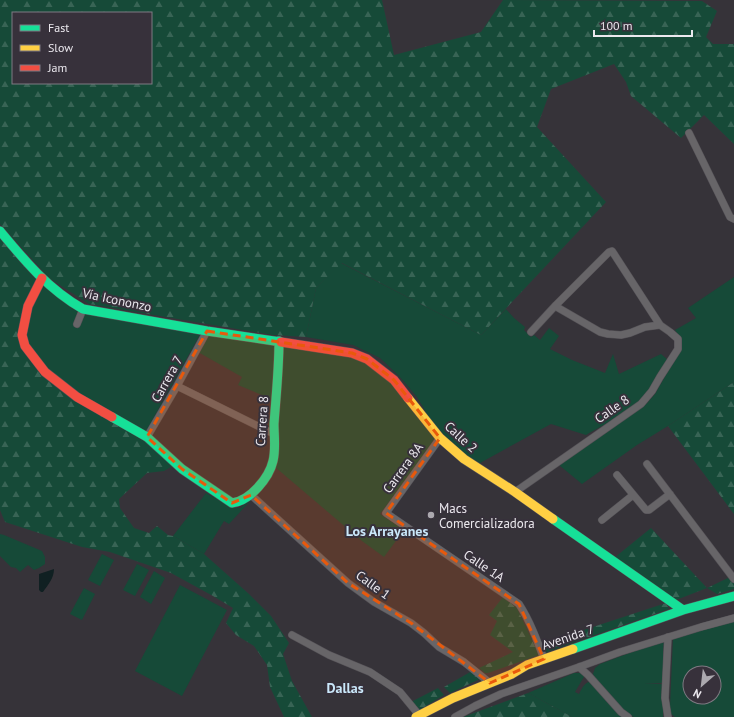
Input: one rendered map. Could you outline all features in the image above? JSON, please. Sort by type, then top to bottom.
[{"type":"main road","name":"Vía Icononzo","points":[[0,231],[55,291],[83,309],[208,332]]},
{"type":"main road","points":[[42,278],[28,306],[22,335],[25,346],[45,372],[77,397],[147,437],[182,469],[232,504],[237,504],[251,495]]},
{"type":"main road","name":"Calle 2","points":[[208,332],[279,341],[352,353],[367,359],[394,380],[440,438],[464,459],[515,492],[683,610]]},
{"type":"main road","name":"Carrera 8","points":[[251,495],[260,484],[273,462],[279,341]]},
{"type":"main road","name":"Avenida 7","points":[[418,716],[454,698],[512,674],[527,665],[683,610],[734,596]]},
{"type":"street","points":[[689,133],[730,217],[734,219]]},
{"type":"street","points":[[531,332],[555,306],[609,252],[612,251],[660,325],[645,327],[621,335],[608,334],[600,332],[555,306]]},
{"type":"street","points":[[77,324],[83,309]]},
{"type":"street","name":"Calle 8","points":[[515,492],[645,400],[678,349],[678,339],[660,325]]},
{"type":"street","name":"Carrera 7","points":[[147,437],[208,332]]},
{"type":"street","points":[[177,386],[274,434]]},
{"type":"street","name":"Carrera 8A","points":[[386,513],[440,438]]},
{"type":"street","points":[[647,464],[734,579]]},
{"type":"street","points":[[617,475],[646,510],[670,494]]},
{"type":"street","name":"Calle 1","points":[[251,495],[348,583],[374,602],[424,633],[439,648],[464,662],[490,683]]},
{"type":"street","points":[[602,520],[633,496]]},
{"type":"street","name":"Calle 1A","points":[[386,513],[519,604],[533,631],[544,659]]},
{"type":"street","points":[[455,717],[501,694],[620,652],[734,618]]},
{"type":"street","points":[[292,635],[329,655],[370,672],[400,692],[418,716]]},
{"type":"street","points":[[668,637],[665,698],[668,717]]},
{"type":"street","points":[[579,667],[627,717]]},
{"type":"highlighted area","points":[[207,331],[352,353],[367,359],[394,380],[440,438],[386,513],[519,604],[544,659],[490,683],[411,623],[348,583],[251,495],[232,503],[182,469],[147,437]]},
{"type":"green space","points":[[0,0],[382,0],[394,55],[481,32],[503,0],[702,1],[717,11],[706,37],[713,44],[734,44],[734,144],[704,115],[681,138],[631,96],[626,82],[614,64],[551,89],[537,127],[606,202],[481,335],[342,263],[316,288],[306,337],[273,335],[89,304],[49,278],[0,224]]},
{"type":"green space","points":[[0,236],[39,277],[22,317],[18,340],[24,355],[42,376],[60,391],[146,441],[174,465],[164,471],[147,473],[119,499],[120,508],[134,528],[149,533],[157,526],[168,535],[173,536],[204,554],[249,594],[271,616],[289,643],[283,654],[292,681],[312,717],[284,717],[270,687],[267,665],[254,646],[236,635],[226,623],[233,608],[171,573],[110,552],[82,547],[5,522],[0,510]]},
{"type":"green space","points":[[341,263],[481,335],[506,309],[525,327],[524,330],[531,337],[534,335],[540,340],[549,328],[559,336],[550,349],[572,360],[605,373],[613,354],[619,374],[661,354],[668,360],[652,388],[643,399],[628,411],[586,435],[551,424],[480,463],[465,455],[433,424],[417,397],[399,376],[380,358],[353,345],[306,337],[316,288]]},
{"type":"green space","points":[[39,277],[85,313],[201,333],[142,439],[60,391],[42,376],[24,355],[18,340],[22,319]]},
{"type":"green space","points":[[734,277],[734,382],[637,445],[582,484],[559,465],[647,403],[655,394],[680,350],[681,339],[675,330],[696,318],[688,308]]},
{"type":"green space","points":[[209,335],[277,346],[274,400],[238,385],[242,377],[198,352]]},
{"type":"green space","points":[[282,347],[338,355],[360,361],[368,365],[397,389],[436,439],[380,514],[404,530],[384,557],[362,541],[275,467]]},
{"type":"green space","points":[[734,382],[734,514],[668,426]]},
{"type":"green space","points":[[206,493],[234,508],[240,508],[253,498],[229,524],[224,521],[204,554],[173,536]]},
{"type":"green space","points":[[651,528],[707,588],[676,600],[614,558]]},
{"type":"green space","points":[[0,534],[42,551],[45,557],[45,564],[34,570],[28,565],[20,572],[16,568],[11,567],[0,556]]},
{"type":"green space","points":[[102,554],[114,560],[100,586],[88,580]]},
{"type":"green space","points":[[137,564],[149,570],[135,596],[123,590]]},
{"type":"green space","points":[[154,571],[165,578],[151,604],[140,597]]},
{"type":"green space","points":[[730,577],[734,583],[734,589],[717,594],[707,588]]},
{"type":"green space","points":[[180,585],[227,610],[182,696],[135,671]]},
{"type":"green space","points":[[84,588],[95,594],[82,620],[70,614]]},
{"type":"green space","points":[[503,597],[517,608],[539,655],[485,673],[479,668],[513,652],[490,635],[497,621],[489,615]]},
{"type":"green space","points":[[666,603],[669,609],[544,653],[541,644]]},
{"type":"green space","points":[[734,621],[734,717],[675,717],[671,714],[670,706],[673,638]]},
{"type":"green space","points":[[664,640],[663,683],[644,684],[663,684],[663,717],[634,717],[618,705],[595,678],[593,674],[595,668],[600,664]]},
{"type":"green space","points":[[472,671],[480,679],[450,693],[444,687]]},
{"type":"green space","points":[[574,673],[582,673],[585,675],[575,692],[579,694],[585,684],[591,681],[623,717],[572,717],[528,693]]},
{"type":"green space","points":[[438,688],[444,695],[416,712],[411,702]]},
{"type":"green space","points":[[528,693],[572,717],[463,717]]},
{"type":"shaded area","points":[[54,569],[50,581],[43,592],[41,592],[39,590],[39,574]]},
{"type":"traffic: fast","points":[[0,231],[38,274],[59,293],[83,309],[207,331],[281,342]]},
{"type":"traffic: fast","points":[[112,417],[147,437],[182,469],[232,503],[239,501],[258,488],[271,468],[273,461],[279,341]]},
{"type":"traffic: fast","points":[[553,519],[683,610]]},
{"type":"traffic: fast","points":[[573,649],[683,610],[734,596]]},
{"type":"traffic: slow","points":[[408,398],[440,438],[464,459],[553,519]]},
{"type":"traffic: slow","points":[[416,717],[453,698],[512,674],[527,665],[573,649]]},
{"type":"traffic: jam","points":[[42,278],[28,306],[22,335],[25,346],[45,372],[77,397],[112,417]]},
{"type":"traffic: jam","points":[[281,342],[352,353],[367,359],[394,380],[408,398]]},
{"type":"place","name":"Macs Comercializadora","points":[[431,515]]},
{"type":"district","name":"Los Arrayanes","points":[[387,531]]},
{"type":"district","name":"Dallas","points":[[345,688]]}]
